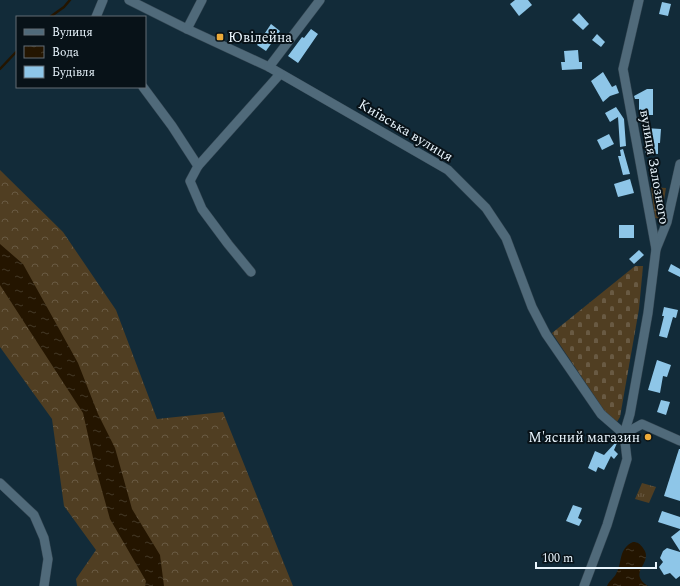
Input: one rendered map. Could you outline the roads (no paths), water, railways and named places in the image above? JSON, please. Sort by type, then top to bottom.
[{"type":"street","points":[[96,16],[103,0]]},
{"type":"street","name":"Київська вулиця","points":[[129,0],[186,29],[269,67],[448,170],[486,208],[506,238],[532,307],[546,334],[601,414],[624,434]]},
{"type":"street","points":[[186,29],[202,0]]},
{"type":"street","points":[[269,67],[320,0]]},
{"type":"street","name":"вулиця Залозного","points":[[624,434],[630,414],[647,320],[656,249],[623,69],[639,0]]},
{"type":"street","points":[[251,272],[202,209],[190,181],[198,166],[280,74]]},
{"type":"street","points":[[144,88],[172,126],[198,166]]},
{"type":"street","points":[[656,249],[667,222],[680,164]]},
{"type":"street","points":[[584,586],[607,525],[627,459],[624,434],[642,424],[680,441]]},
{"type":"street","points":[[0,483],[34,515],[44,538],[48,559],[44,586]]},
{"type":"water","points":[[0,244],[23,264],[78,363],[98,414],[115,448],[132,509],[160,555],[164,586],[145,586],[146,581],[110,519],[94,462],[83,413],[0,285]]},
{"type":"water","points":[[633,542],[640,544],[646,553],[646,558],[640,572],[640,576],[642,581],[648,586],[607,586],[616,574],[625,548]]},
{"type":"waterway","points":[[51,16],[64,7],[70,0]]},
{"type":"waterway","points":[[0,69],[16,52]]},
{"type":"place","name":"Ювілейна","points":[[220,37]]},
{"type":"place","name":"М'ясний магазин","points":[[648,437]]}]
